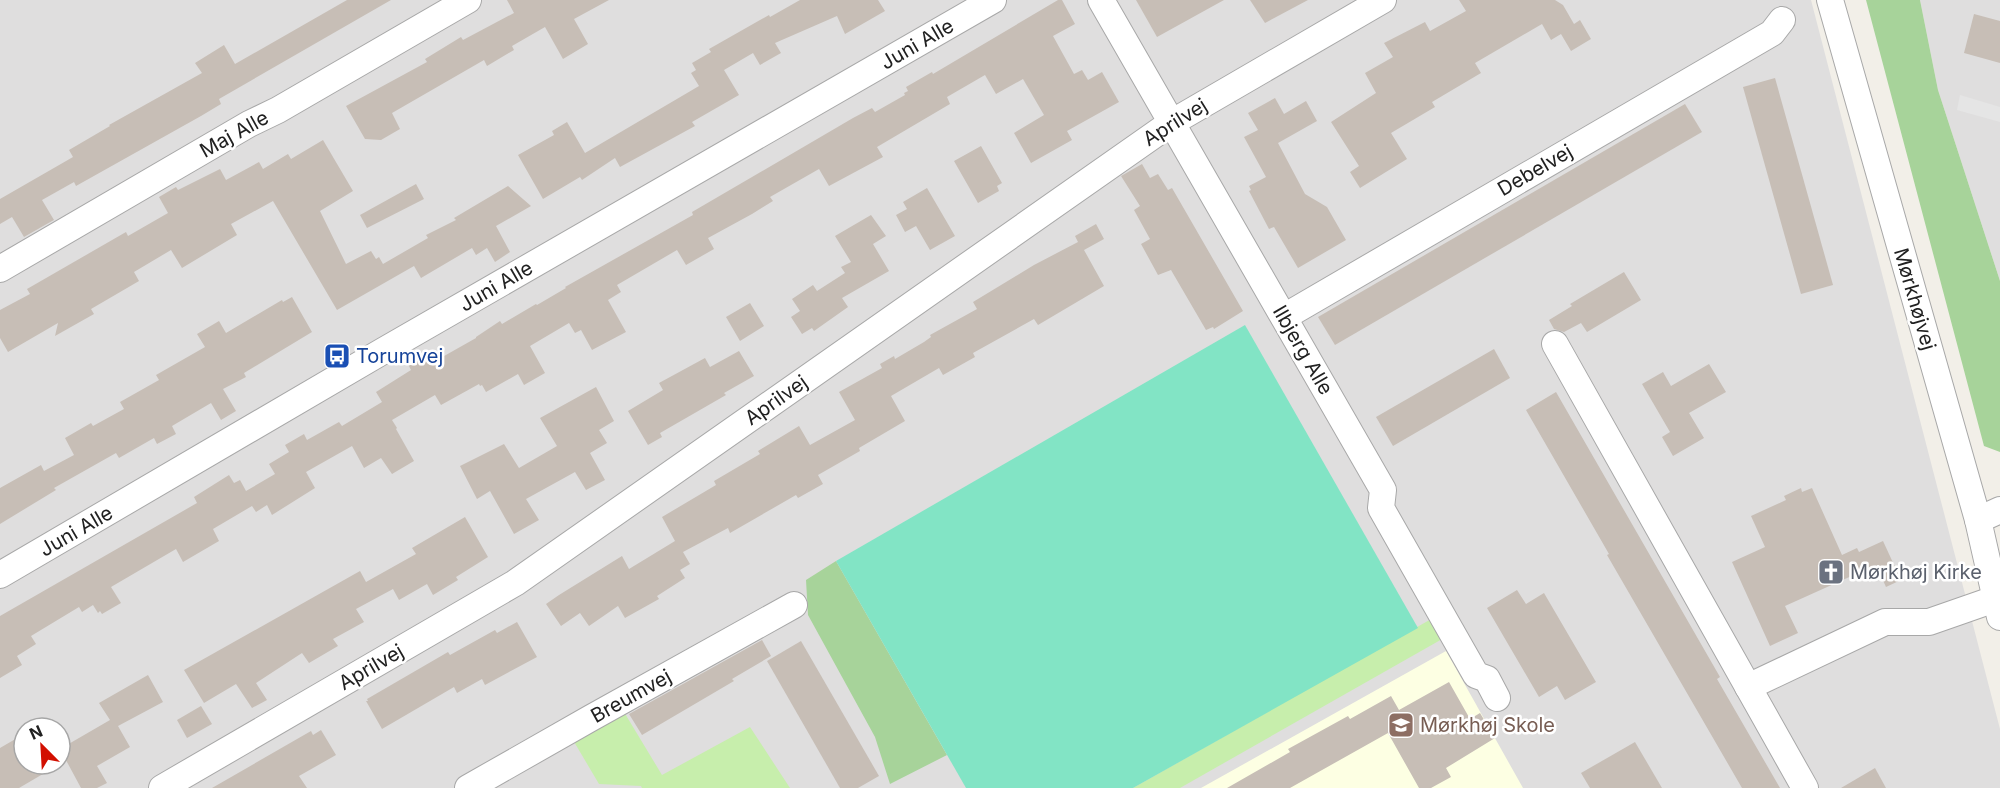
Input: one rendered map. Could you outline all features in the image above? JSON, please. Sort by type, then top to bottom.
[{"type":"street","name":"Maj Alle","points":[[0,269],[468,0]]},
{"type":"street","name":"Juni Alle","points":[[0,575],[383,351],[993,0]]},
{"type":"street","name":"Ilbjerg Alle","points":[[1101,0],[1383,490],[1381,508],[1455,640],[1476,675],[1486,679],[1497,698]]},
{"type":"street","name":"Aprilvej","points":[[162,788],[515,583],[1171,123],[1383,0]]},
{"type":"street","name":"Mørkhøjvej","points":[[1748,687],[1885,622],[1929,622],[1997,608],[1989,515],[1830,0]]},
{"type":"street","name":"Debelvej","points":[[1284,317],[1772,33],[1782,20]]},
{"type":"street","points":[[1555,344],[1805,788]]},
{"type":"street","name":"Breumvej","points":[[468,788],[795,605]]},
{"type":"shaded area","points":[[0,0],[1811,0],[2000,729],[2000,788],[0,788]]},
{"type":"shaded area","points":[[1920,0],[2000,0],[2000,281],[1938,90]]},
{"type":"shaded area","points":[[1960,95],[2000,107],[2000,122],[1957,110]]},
{"type":"shaded area","name":"Mørkhøj Skole","points":[[1446,651],[1523,788],[1201,788]]},
{"type":"green space","points":[[1866,0],[1920,0],[1938,90],[2000,281],[2000,452],[1984,446]]},
{"type":"green space","points":[[1245,325],[1418,628],[1133,788],[966,788],[836,561]]},
{"type":"green space","points":[[836,561],[947,755],[890,784],[875,737],[808,615],[806,580]]},
{"type":"green space","points":[[1433,618],[1444,638],[1180,788],[1133,788]]},
{"type":"green space","points":[[621,707],[662,775],[750,727],[790,788],[642,788],[641,786],[599,784],[570,735]]},
{"type":"building","points":[[347,0],[391,0],[219,99],[221,104],[201,116],[76,186],[74,182],[42,200],[54,220],[24,237],[12,217],[0,224],[0,199],[73,157],[69,150],[109,125],[202,73],[195,63],[224,45],[235,64]]},
{"type":"building","points":[[507,0],[609,0],[574,19],[588,44],[563,59],[545,27],[512,46],[514,50],[487,66],[484,60],[392,113],[400,129],[381,140],[365,139],[346,106],[427,62],[425,59],[461,37],[463,40],[514,13]]},
{"type":"building","points":[[800,0],[878,0],[885,11],[845,34],[837,16],[775,43],[781,53],[760,65],[753,53],[724,70],[739,95],[692,122],[695,126],[620,167],[615,158],[582,180],[580,177],[543,199],[518,155],[554,135],[552,131],[567,122],[585,153],[699,86],[691,73],[696,70],[692,63],[711,52],[709,49]]},
{"type":"building","points":[[1058,0],[1062,0],[1075,24],[1053,36],[1074,74],[1082,70],[1088,80],[1102,72],[1119,102],[1067,131],[1072,140],[1031,163],[1014,133],[1044,115],[1023,79],[996,94],[985,75],[947,97],[950,104],[877,147],[883,157],[829,186],[819,169],[770,197],[773,201],[708,238],[714,249],[686,265],[677,250],[617,285],[621,292],[608,300],[626,332],[592,350],[581,330],[575,333],[569,323],[530,346],[545,373],[524,385],[518,374],[486,392],[479,384],[441,405],[435,395],[392,420],[414,461],[392,474],[381,458],[364,468],[352,446],[306,472],[315,488],[272,515],[267,505],[256,512],[252,506],[213,529],[219,541],[183,562],[176,549],[111,587],[121,603],[102,614],[100,611],[98,613],[93,605],[82,612],[79,607],[31,636],[36,644],[17,656],[22,665],[0,678],[0,616],[197,503],[194,497],[229,475],[234,483],[240,480],[246,491],[275,474],[269,464],[289,452],[285,445],[304,434],[307,440],[339,422],[342,426],[382,402],[376,392],[411,370],[408,364],[425,355],[430,364],[476,338],[500,321],[502,324],[537,305],[693,215],[692,212],[853,118],[872,108],[875,112],[905,95],[904,93],[908,91],[906,87],[932,72],[933,74]]},
{"type":"building","points":[[1136,0],[1224,0],[1157,37]]},
{"type":"building","points":[[1250,0],[1308,0],[1265,23]]},
{"type":"building","points":[[1459,0],[1555,0],[1563,5],[1574,24],[1580,20],[1591,39],[1571,51],[1561,34],[1551,40],[1542,24],[1475,63],[1481,73],[1432,102],[1435,107],[1391,133],[1407,159],[1360,188],[1350,172],[1359,166],[1331,122],[1376,93],[1365,73],[1393,57],[1384,43],[1425,22],[1430,31],[1466,11]]},
{"type":"building","points":[[1974,14],[2000,21],[2000,63],[1964,53]]},
{"type":"building","points":[[1775,78],[1833,285],[1801,294],[1743,87]]},
{"type":"building","points":[[1275,98],[1284,114],[1306,101],[1317,121],[1278,143],[1305,194],[1327,207],[1346,240],[1298,268],[1274,227],[1269,229],[1249,191],[1251,190],[1249,186],[1266,177],[1244,137],[1258,130],[1248,113]]},
{"type":"building","points":[[1685,104],[1702,132],[1335,345],[1318,317]]},
{"type":"building","points":[[323,140],[353,191],[320,211],[346,264],[371,251],[376,259],[379,257],[383,264],[428,238],[426,235],[456,220],[454,218],[508,186],[531,206],[496,226],[510,252],[495,262],[487,248],[476,255],[472,248],[421,278],[414,266],[337,310],[273,201],[231,224],[237,235],[182,268],[171,250],[134,272],[139,281],[91,309],[94,314],[55,336],[58,323],[8,352],[0,338],[0,310],[30,294],[27,289],[126,232],[128,236],[168,213],[159,197],[176,187],[178,190],[220,169],[226,180],[259,162],[263,169],[288,154],[291,159]]},
{"type":"building","points":[[981,146],[1002,183],[997,186],[999,191],[978,203],[954,161]]},
{"type":"building","points":[[1142,164],[1150,178],[1158,174],[1168,190],[1172,188],[1243,311],[1214,329],[1213,327],[1206,330],[1171,270],[1158,275],[1141,244],[1150,239],[1134,210],[1140,206],[1121,176]]},
{"type":"building","points":[[416,184],[424,199],[367,228],[360,215]]},
{"type":"building","points":[[927,188],[955,236],[930,250],[916,226],[905,232],[896,215],[907,209],[903,202]]},
{"type":"building","points":[[871,215],[886,236],[873,244],[889,271],[842,298],[848,307],[814,331],[812,328],[802,334],[791,317],[800,311],[792,299],[813,285],[817,291],[845,273],[841,267],[851,262],[835,236]]},
{"type":"building","points":[[1096,224],[1104,239],[1084,250],[1104,286],[1038,325],[1034,319],[973,353],[975,357],[943,375],[939,368],[891,396],[905,421],[818,475],[823,484],[798,498],[796,495],[730,533],[728,528],[683,552],[690,564],[680,570],[685,578],[657,596],[659,599],[625,618],[618,606],[589,626],[580,613],[561,626],[546,604],[622,556],[629,569],[675,541],[662,517],[716,485],[714,481],[760,454],[758,451],[799,426],[810,445],[855,420],[839,392],[882,368],[880,364],[894,356],[895,359],[924,342],[931,337],[930,335],[977,309],[973,302],[1034,265],[1078,242],[1075,236]]},
{"type":"building","points":[[1624,272],[1641,300],[1587,332],[1581,323],[1564,332],[1554,329],[1549,320],[1572,306],[1570,304]]},
{"type":"building","points":[[292,297],[312,332],[244,373],[246,377],[223,389],[236,411],[221,420],[211,403],[172,426],[176,434],[157,444],[154,438],[119,458],[116,453],[54,488],[56,490],[0,524],[0,488],[41,465],[44,471],[74,455],[65,438],[91,423],[93,426],[124,409],[120,402],[159,380],[156,375],[205,347],[197,334],[219,321],[226,333],[282,300],[283,302]]},
{"type":"building","points":[[750,303],[764,326],[740,341],[726,317]]},
{"type":"building","points":[[1494,349],[1510,378],[1393,446],[1376,417]]},
{"type":"building","points":[[739,351],[754,376],[660,433],[662,437],[648,445],[628,411],[663,390],[659,383],[705,358],[710,367]]},
{"type":"building","points":[[1709,364],[1726,392],[1689,413],[1704,438],[1673,456],[1662,437],[1670,432],[1642,384],[1663,372],[1671,386]]},
{"type":"building","points":[[596,387],[614,421],[599,430],[607,443],[590,453],[605,480],[586,490],[575,472],[526,499],[539,520],[514,534],[490,491],[477,499],[460,466],[504,444],[519,468],[557,446],[540,418]]},
{"type":"building","points":[[1556,392],[1720,677],[1717,679],[1780,788],[1742,788],[1607,555],[1609,554],[1526,410]]},
{"type":"building","name":"Mørkhøj Kirke","points":[[1801,488],[1802,492],[1812,488],[1842,555],[1857,548],[1859,552],[1883,541],[1901,580],[1886,587],[1876,565],[1785,606],[1798,633],[1770,646],[1732,562],[1765,547],[1751,516],[1786,500],[1784,496]]},
{"type":"building","points":[[465,517],[488,557],[456,577],[458,580],[433,595],[427,584],[399,600],[393,589],[356,609],[364,622],[333,639],[338,646],[309,663],[302,653],[256,683],[267,700],[252,708],[236,684],[204,703],[184,670],[360,571],[366,582],[416,554],[412,548]]},
{"type":"building","points":[[1517,590],[1526,604],[1544,593],[1596,682],[1565,700],[1557,686],[1539,697],[1487,608]]},
{"type":"building","points":[[517,622],[537,657],[485,685],[482,679],[457,693],[454,687],[382,729],[367,699],[448,652],[450,655],[495,630],[497,633]]},
{"type":"building","points":[[762,640],[771,656],[732,679],[734,681],[642,735],[629,714]]},
{"type":"building","points":[[801,641],[879,776],[858,788],[840,788],[767,661]]},
{"type":"building","points":[[148,675],[163,702],[118,726],[130,747],[97,766],[107,783],[97,788],[81,788],[72,771],[72,742],[110,720],[99,703]]},
{"type":"building","points":[[1449,682],[1470,719],[1480,713],[1495,738],[1446,768],[1451,777],[1431,788],[1419,788],[1388,733],[1290,788],[1227,788],[1290,752],[1288,749],[1348,716],[1350,719],[1391,696],[1399,710]]},
{"type":"building","points":[[201,706],[212,724],[187,738],[177,720]]},
{"type":"building","points":[[321,730],[336,755],[299,776],[307,788],[212,788],[311,731],[313,735]]},
{"type":"building","points":[[12,741],[12,776],[40,776],[19,788],[0,788],[0,748]]},
{"type":"building","points":[[1635,742],[1662,788],[1590,788],[1581,773]]},
{"type":"building","points":[[1875,768],[1886,788],[1841,788]]},
{"type":"place","name":"Torumvej","points":[[337,356]]},
{"type":"place","name":"Mørkhøj Kirke","points":[[1831,572]]},
{"type":"place","name":"Mørkhøj Skole","points":[[1401,725]]}]
